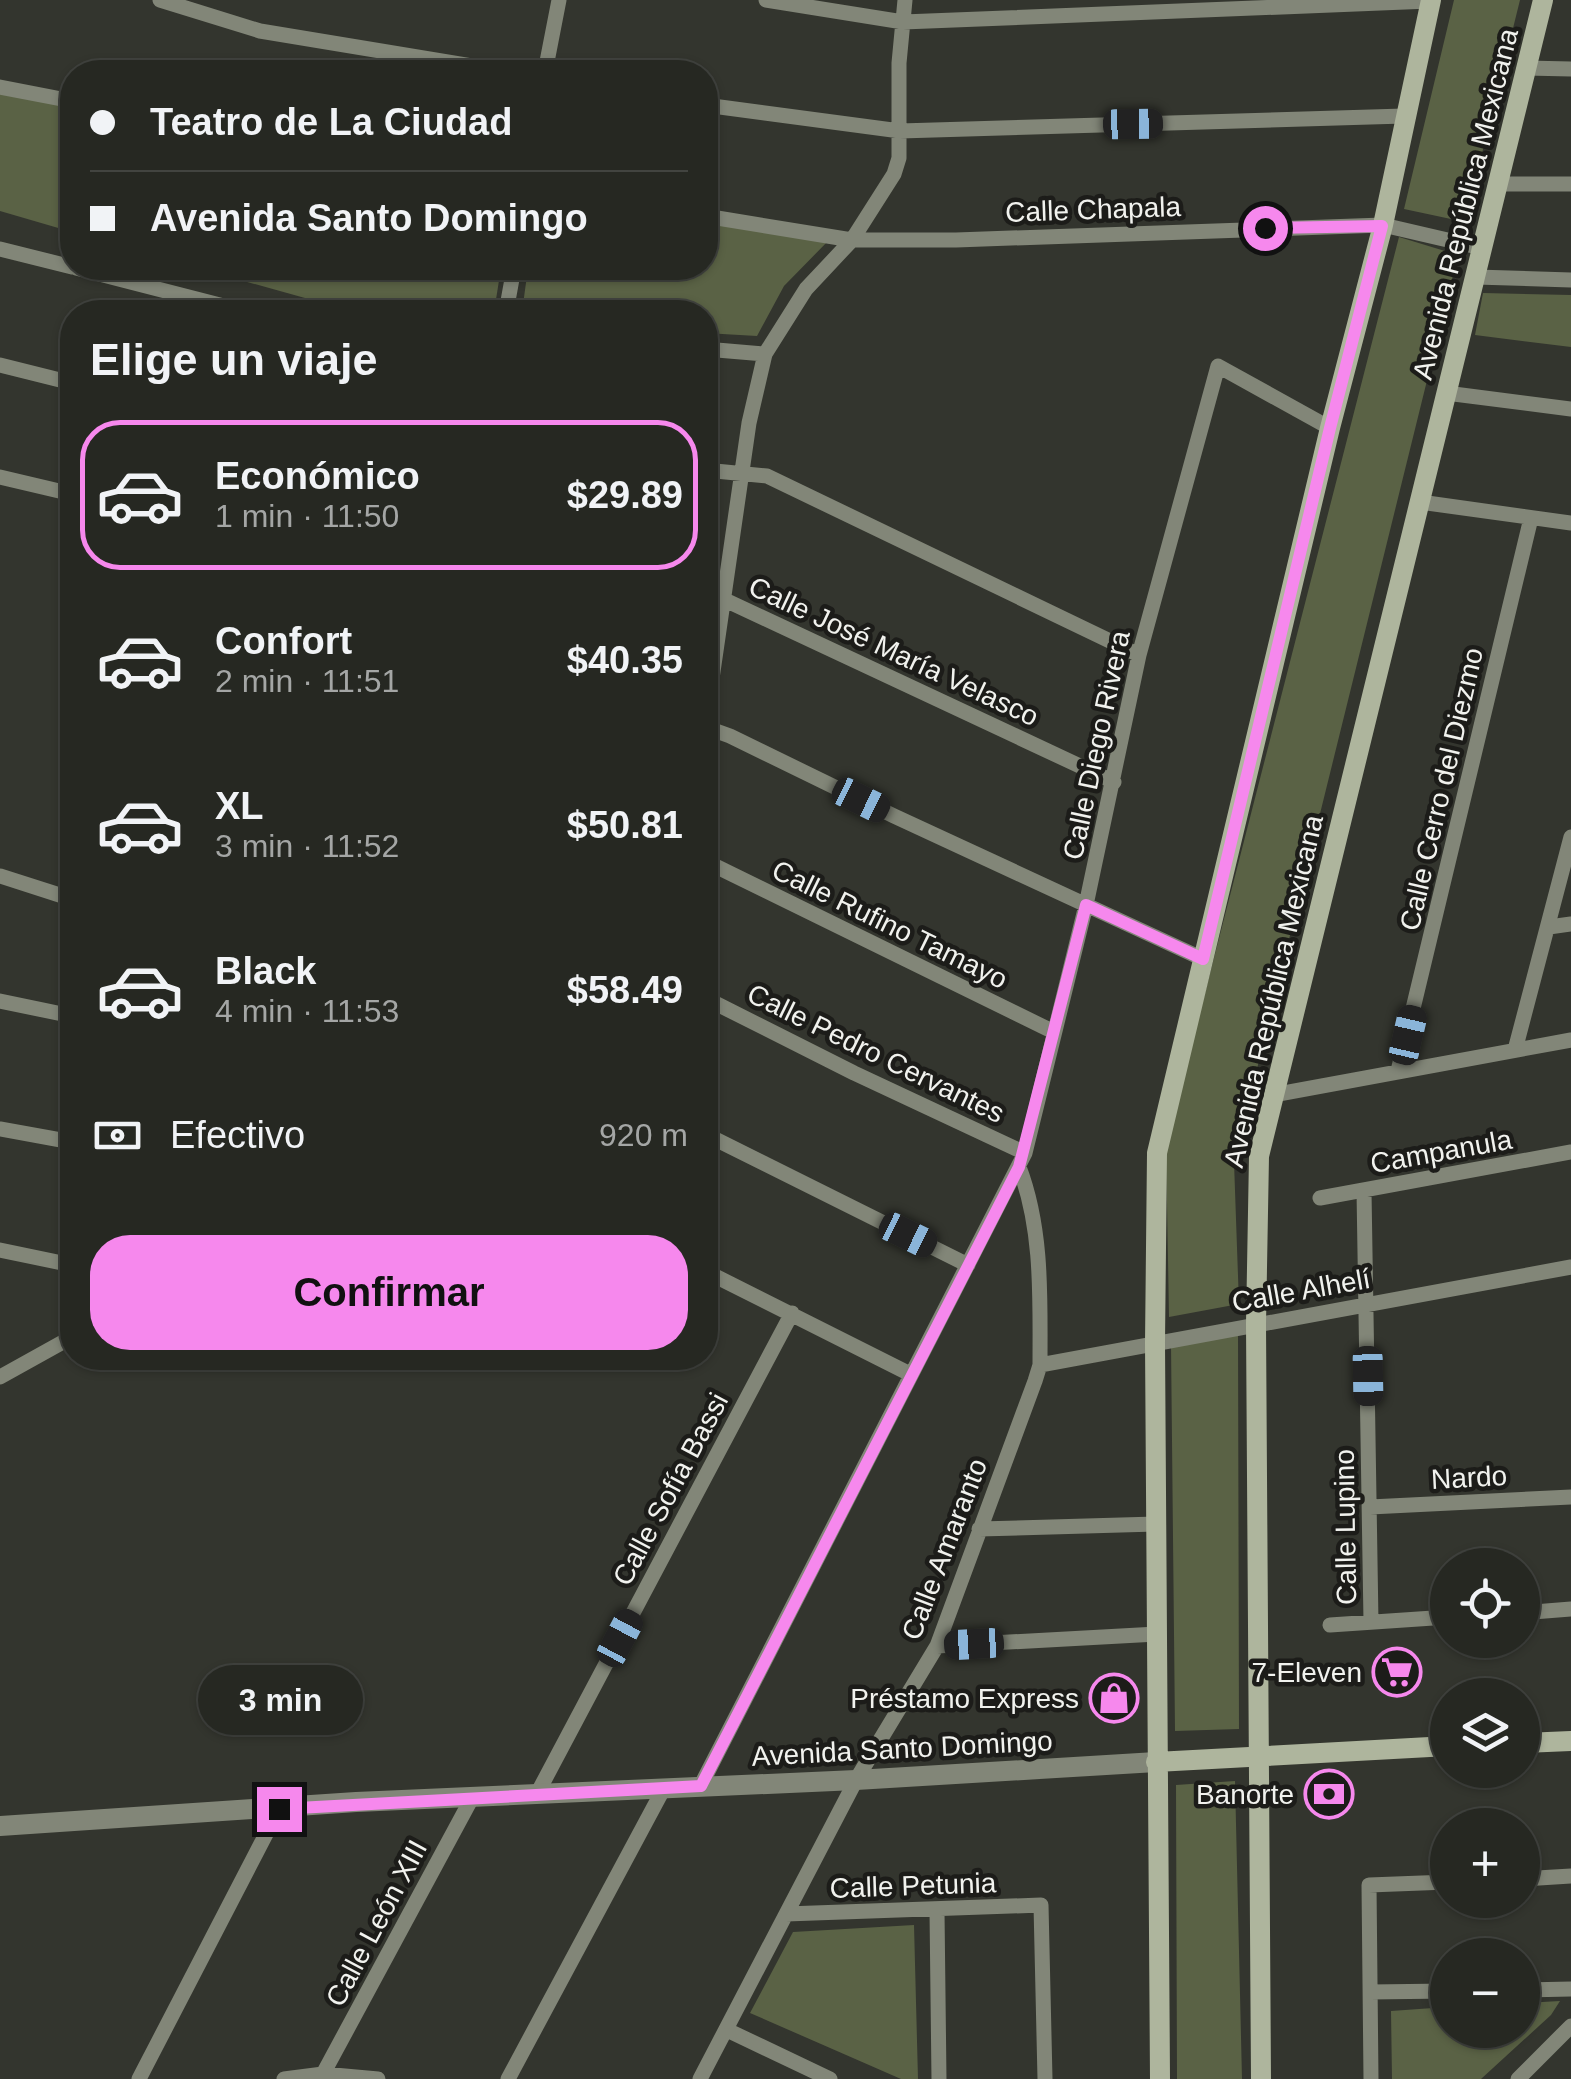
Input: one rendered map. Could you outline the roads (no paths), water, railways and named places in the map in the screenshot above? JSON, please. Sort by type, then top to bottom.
[{"type":"main road","name":"Avenida República Mexicana","points":[[1261,2079],[1256,1324],[1259,1156],[1544,0]]},
{"type":"main road","points":[[1160,2079],[1157,1152],[1382,226],[1430,1]]},
{"type":"main road","points":[[1540,1742],[1571,1741]]},
{"type":"main road","name":"Avenida Santo Domingo","points":[[1156,1762],[1430,1747]]},
{"type":"street","points":[[160,0],[260,31],[435,60]]},
{"type":"street","points":[[548,60],[559,0]]},
{"type":"street","points":[[766,0],[903,22],[1430,1]]},
{"type":"street","points":[[718,645],[749,423],[765,354],[806,289],[852,240],[887,189],[899,158],[899,63],[906,0]]},
{"type":"street","points":[[1526,68],[1571,69]]},
{"type":"street","points":[[0,87],[60,99]]},
{"type":"street","points":[[718,107],[900,130],[1404,116]]},
{"type":"street","points":[[1497,184],[1571,184]]},
{"type":"street","name":"Calle Chapala","points":[[718,218],[852,240],[1382,226],[1482,248]]},
{"type":"street","points":[[0,249],[60,264]]},
{"type":"street","points":[[1476,276],[1571,280]]},
{"type":"street","points":[[124,280],[201,300]]},
{"type":"street","points":[[718,349],[765,354]]},
{"type":"street","points":[[0,365],[60,379]]},
{"type":"street","name":"Calle Diego Rivera","points":[[701,1786],[1022,1160],[1086,905],[1139,654],[1218,366],[1330,428]]},
{"type":"street","points":[[1446,394],[1571,408]]},
{"type":"street","points":[[718,471],[767,476],[1139,654]]},
{"type":"street","points":[[0,477],[60,491]]},
{"type":"street","points":[[1420,502],[1571,523]]},
{"type":"street","name":"Calle Cerro del Diezmo","points":[[1398,1071],[1531,518]]},
{"type":"street","name":"Calle José María Velasco","points":[[718,599],[1114,782]]},
{"type":"street","points":[[718,732],[1203,959]]},
{"type":"street","points":[[1515,1050],[1571,837]]},
{"type":"street","name":"Calle Rufino Tamayo","points":[[718,868],[1054,1032]]},
{"type":"street","points":[[0,876],[60,894]]},
{"type":"street","points":[[1549,927],[1571,924]]},
{"type":"street","points":[[0,1001],[60,1014]]},
{"type":"street","name":"Calle Pedro Cervantes","points":[[718,1005],[1022,1160]]},
{"type":"street","points":[[1274,1095],[1571,1040]]},
{"type":"street","points":[[0,1128],[60,1140]]},
{"type":"street","points":[[718,1140],[968,1265]]},
{"type":"street","name":"Campanula","points":[[1320,1198],[1571,1152]]},
{"type":"street","name":"Calle Amaranto","points":[[700,2079],[856,1780],[937,1646],[1040,1364],[1036,1239],[1022,1160]]},
{"type":"street","name":"Calle Lupino","points":[[1364,1191],[1371,1622]]},
{"type":"street","points":[[0,1250],[60,1263]]},
{"type":"street","name":"Calle Alhelí","points":[[1040,1364],[1571,1267]]},
{"type":"street","points":[[718,1277],[910,1374]]},
{"type":"street","name":"Calle Sofía Bassi","points":[[537,1794],[792,1313]]},
{"type":"street","points":[[0,1376],[60,1344]]},
{"type":"street","name":"Nardo","points":[[1370,1506],[1571,1497]]},
{"type":"street","points":[[979,1530],[1156,1524]]},
{"type":"street","points":[[1540,1611],[1571,1610]]},
{"type":"street","points":[[1330,1626],[1430,1618]]},
{"type":"street","points":[[937,1646],[1157,1634]]},
{"type":"street","name":"Avenida Santo Domingo","points":[[0,1826],[473,1796],[856,1780],[1156,1762]]},
{"type":"street","points":[[508,2079],[664,1788]]},
{"type":"street","name":"Calle León XIII","points":[[324,2074],[473,1796]]},
{"type":"street","points":[[139,2079],[279,1809]]},
{"type":"street","points":[[1540,1878],[1571,1876]]},
{"type":"street","points":[[1371,2079],[1369,1885],[1430,1883]]},
{"type":"street","name":"Calle Petunia","points":[[786,1914],[1041,1905],[1045,2079]]},
{"type":"street","points":[[936,1911],[939,2079]]},
{"type":"street","points":[[1540,1990],[1571,1989]]},
{"type":"street","points":[[1370,1992],[1430,1991]]},
{"type":"street","points":[[1518,2079],[1571,2026]]},
{"type":"street","points":[[727,2030],[830,2079]]},
{"type":"street","points":[[290,2078],[324,2074],[378,2079]]},
{"type":"place","name":"7-Eleven","points":[[1397,1672]]},
{"type":"place","name":"Préstamo Express","points":[[1114,1698]]},
{"type":"place","name":"Banorte","points":[[1329,1794]]}]
